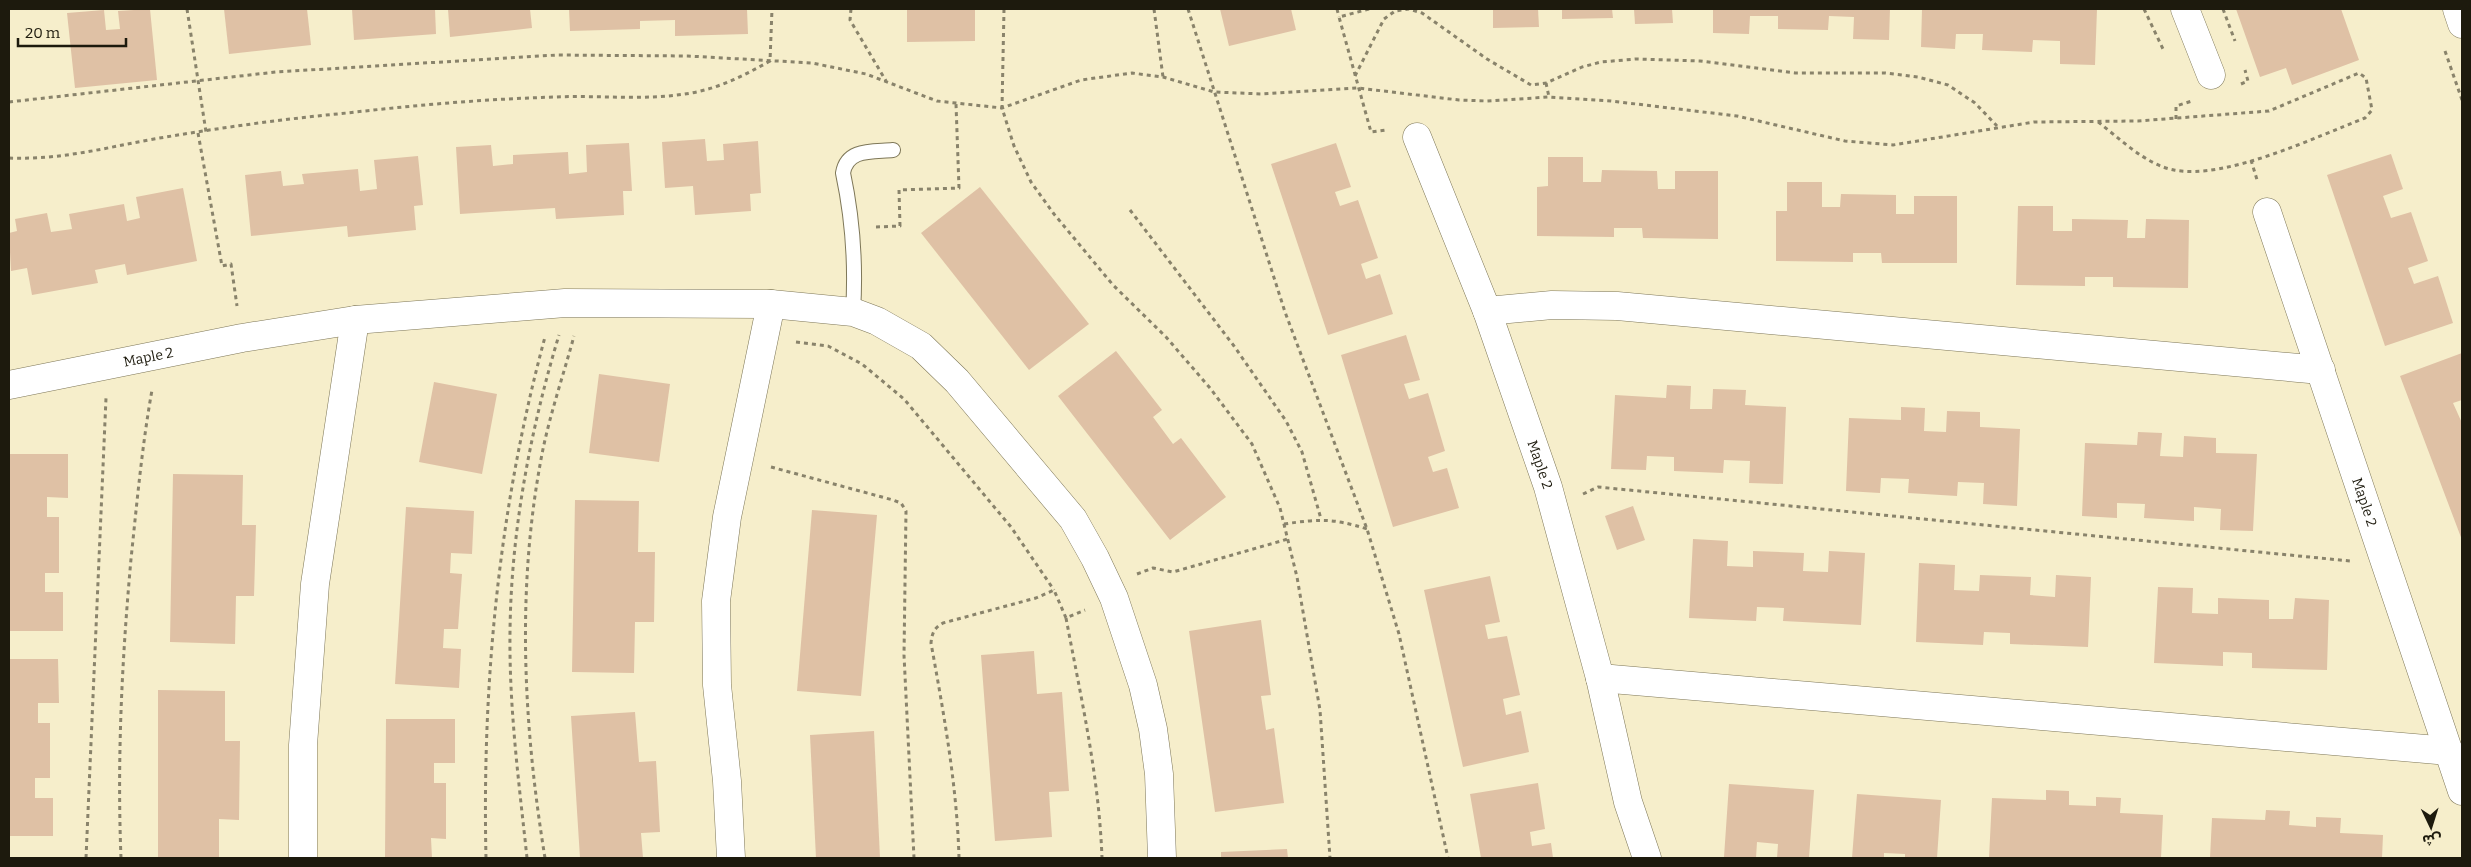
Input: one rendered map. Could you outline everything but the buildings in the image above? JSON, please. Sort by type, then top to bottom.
[{"type":"street","points":[[2185,9],[2211,76]]},
{"type":"street","points":[[2456,9],[2462,24]]},
{"type":"street","name":"Maple 2","points":[[1417,138],[1487,311],[1553,506],[1600,678],[1628,802],[1647,858]]},
{"type":"street","name":"Maple 2","points":[[2267,212],[2322,370],[2462,791]]},
{"type":"street","points":[[730,858],[727,781],[718,686],[716,618],[720,559],[738,460],[771,304]]},
{"type":"street","name":"Maple 2","points":[[9,385],[30,379],[54,376],[242,338],[355,320],[563,315],[771,304],[853,312],[877,321],[921,346],[957,381],[1073,519],[1096,558],[1114,598],[1143,685],[1153,729],[1159,774],[1162,858]]},
{"type":"street","points":[[1487,311],[1552,305],[1617,306],[2322,370]]},
{"type":"street","points":[[303,858],[303,745],[314,593],[355,320]]},
{"type":"street","name":"Maple 2","points":[[9,405],[54,376]]},
{"type":"street","points":[[1600,678],[2449,751]]},
{"type":"street","name":"Maple 2","points":[[1628,802],[1630,858]]},
{"type":"lane","points":[[853,312],[855,285],[853,227],[843,173],[844,166],[848,159],[855,154],[894,150]]},
{"type":"path","points":[[187,9],[206,132]]},
{"type":"path","points":[[770,61],[772,9]]},
{"type":"path","points":[[850,9],[850,20],[886,82]]},
{"type":"path","points":[[1004,9],[1002,108],[1014,146],[1031,182],[1054,214],[1113,284],[1166,337],[1210,388],[1252,444],[1280,508],[1297,577],[1320,710],[1330,858]]},
{"type":"path","points":[[1154,9],[1163,77]]},
{"type":"path","points":[[1188,9],[1285,312],[1367,529],[1399,634],[1448,858]]},
{"type":"path","points":[[1337,9],[1371,132],[1413,125],[1417,138]]},
{"type":"path","points":[[1339,16],[1369,9]]},
{"type":"path","points":[[1355,76],[1384,19],[1395,11],[1409,9],[1422,13],[1531,85],[1546,83],[1582,67],[1601,62],[1636,59],[1700,61],[1795,73],[1885,73],[1918,77],[1948,85],[1975,103],[1997,127]]},
{"type":"path","points":[[9,102],[276,72],[557,55],[688,56],[812,64],[866,74],[936,101],[1002,108],[1081,80],[1132,73],[1163,77],[1214,92],[1262,94],[1358,88],[1459,100],[1487,101],[1548,97],[1612,101],[1737,116],[1845,141],[1893,145],[2034,122],[2157,120],[2269,111],[2358,73],[2366,78],[2372,102],[2372,110],[2365,118],[2251,160],[2198,171],[2173,170],[2153,162],[2097,121]]},
{"type":"path","points":[[9,158],[74,156],[156,139],[344,113],[450,102],[557,97],[664,96],[692,93],[719,86],[746,75],[770,61]]},
{"type":"path","points":[[1546,83],[1548,97]]},
{"type":"path","points":[[853,227],[900,226],[899,190],[959,188],[956,104]]},
{"type":"path","points":[[198,133],[222,266],[231,264],[242,338]]},
{"type":"path","points":[[1130,210],[1228,338],[1286,421],[1302,452],[1321,519]]},
{"type":"path","points":[[486,858],[485,789],[489,694],[495,608],[507,516],[530,389],[547,328],[563,315]]},
{"type":"path","points":[[527,858],[511,694],[510,631],[514,561],[523,491],[535,423],[563,315]]},
{"type":"path","points":[[545,858],[528,732],[525,656],[526,589],[534,504],[544,447],[577,327],[563,315]]},
{"type":"path","points":[[764,338],[828,346],[862,364],[904,400],[1004,520],[1054,590],[1066,618],[1092,753],[1100,808],[1102,858]]},
{"type":"path","points":[[121,858],[120,713],[126,619],[139,472],[154,382]]},
{"type":"path","points":[[86,858],[106,397]]},
{"type":"path","points":[[738,460],[892,500],[901,504],[906,512],[904,655],[914,858]]},
{"type":"path","points":[[1553,506],[1598,487],[2385,564]]},
{"type":"path","points":[[1284,524],[1321,519],[1342,521],[1367,529]]},
{"type":"path","points":[[1066,618],[1141,589],[1135,574],[1153,568],[1173,572],[1288,539]]},
{"type":"path","points":[[959,858],[958,822],[948,732],[931,643],[932,635],[936,628],[943,623],[1036,598],[1054,590]]}]
